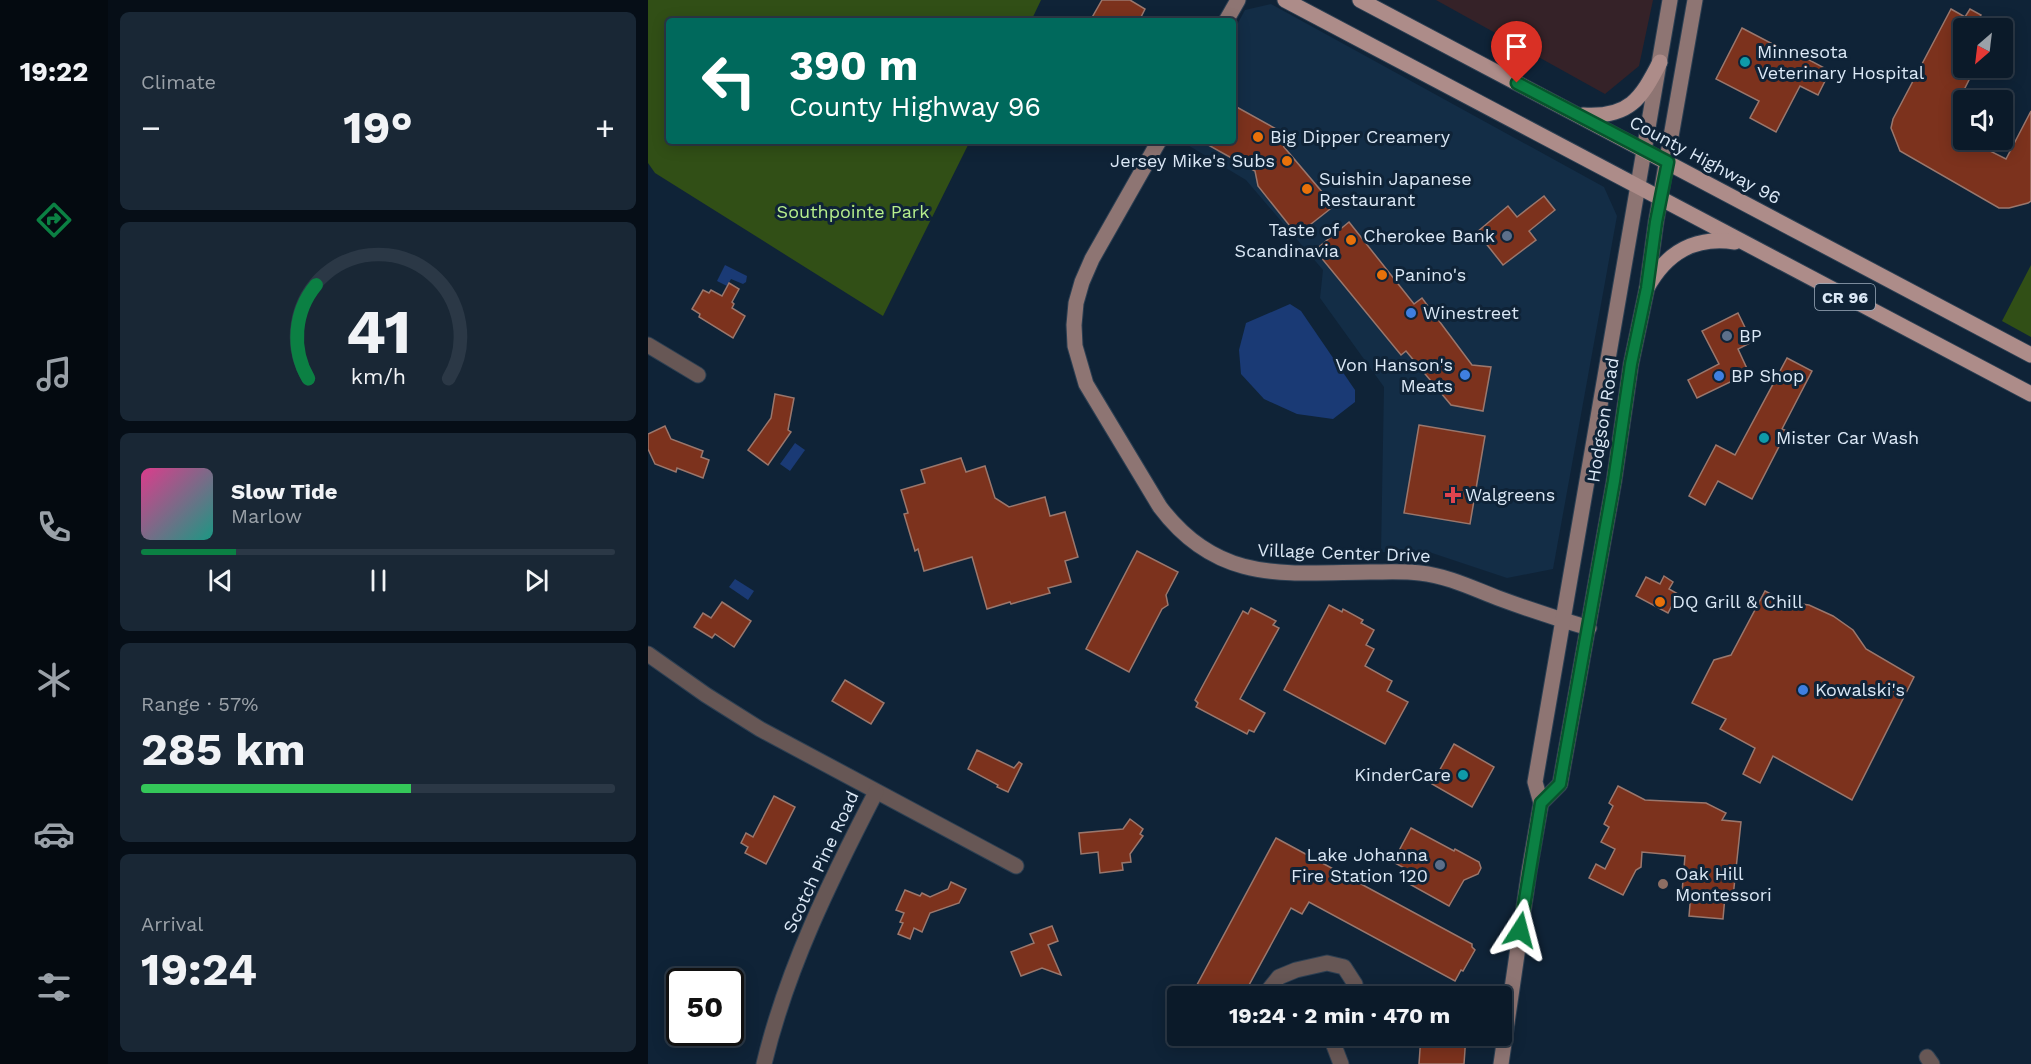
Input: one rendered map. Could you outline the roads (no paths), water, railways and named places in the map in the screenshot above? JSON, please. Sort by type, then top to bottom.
[{"type":"main road","points":[[1228,18],[1238,0]]},
{"type":"main road","name":"CR 96","points":[[1285,0],[2031,393]]},
{"type":"main road","name":"County Highway 96","points":[[1360,0],[2031,355]]},
{"type":"main road","name":"Hodgson Road","points":[[1501,1064],[1541,803],[1534,782],[1670,0]]},
{"type":"main road","name":"Hodgson Road","points":[[1541,803],[1560,784],[1589,628],[1631,364],[1647,288],[1660,198],[1695,0]]},
{"type":"main road","points":[[1578,115],[1609,114],[1634,103],[1645,91],[1660,62]]},
{"type":"main road","name":"Village Center Drive","points":[[1157,144],[1085,274],[1076,303],[1074,325],[1075,346],[1086,384],[1160,507],[1174,526],[1206,551],[1247,568],[1286,573],[1427,574],[1466,584],[1497,598],[1589,628]]},
{"type":"main road","points":[[1647,288],[1655,273],[1679,251],[1691,246],[1720,241],[1745,244]]},
{"type":"street","points":[[648,345],[698,375]]},
{"type":"street","name":"Scotch Pine Road","points":[[648,654],[760,729],[876,792],[822,901],[800,952],[764,1064]]},
{"type":"street","points":[[876,792],[1016,866]]},
{"type":"street","points":[[1271,986],[1279,977],[1296,970],[1327,963],[1344,967],[1355,986]]},
{"type":"street","points":[[1334,1046],[1341,1064]]},
{"type":"water","points":[[725,265],[747,276],[746,282],[743,284],[731,279],[727,286],[717,281]]},
{"type":"water","points":[[1290,304],[1301,311],[1355,390],[1355,402],[1333,419],[1297,414],[1264,399],[1241,374],[1239,350],[1246,323]]},
{"type":"water","points":[[795,443],[805,450],[790,471],[780,464]]},
{"type":"water","points":[[735,579],[754,591],[748,600],[729,587]]},
{"type":"place","name":"Minnesota Veterinary Hospital","points":[[1745,62]]},
{"type":"place","name":"Big Dipper Creamery","points":[[1258,137]]},
{"type":"place","name":"Jersey Mike's Subs","points":[[1287,161]]},
{"type":"place","name":"Suishin Japanese Restaurant","points":[[1307,189]]},
{"type":"place","name":"Cherokee Bank","points":[[1507,236]]},
{"type":"place","name":"Taste of Scandinavia","points":[[1351,240]]},
{"type":"place","name":"Panino's","points":[[1382,275]]},
{"type":"place","name":"Winestreet","points":[[1411,313]]},
{"type":"place","name":"BP","points":[[1727,336]]},
{"type":"place","name":"Von Hanson's Meats","points":[[1465,375]]},
{"type":"place","name":"BP Shop","points":[[1719,376]]},
{"type":"place","name":"Mister Car Wash","points":[[1764,438]]},
{"type":"place","name":"Walgreens","points":[[1453,495]]},
{"type":"place","name":"DQ Grill & Chill","points":[[1660,602]]},
{"type":"place","name":"Kowalski's","points":[[1803,690]]},
{"type":"place","name":"KinderCare","points":[[1463,775]]},
{"type":"place","name":"Lake Johanna Fire Station 120","points":[[1440,865]]},
{"type":"place","name":"Oak Hill Montessori","points":[[1663,884]]},
{"type":"park label","name":"Southpointe Park","points":[[853,212]]}]
